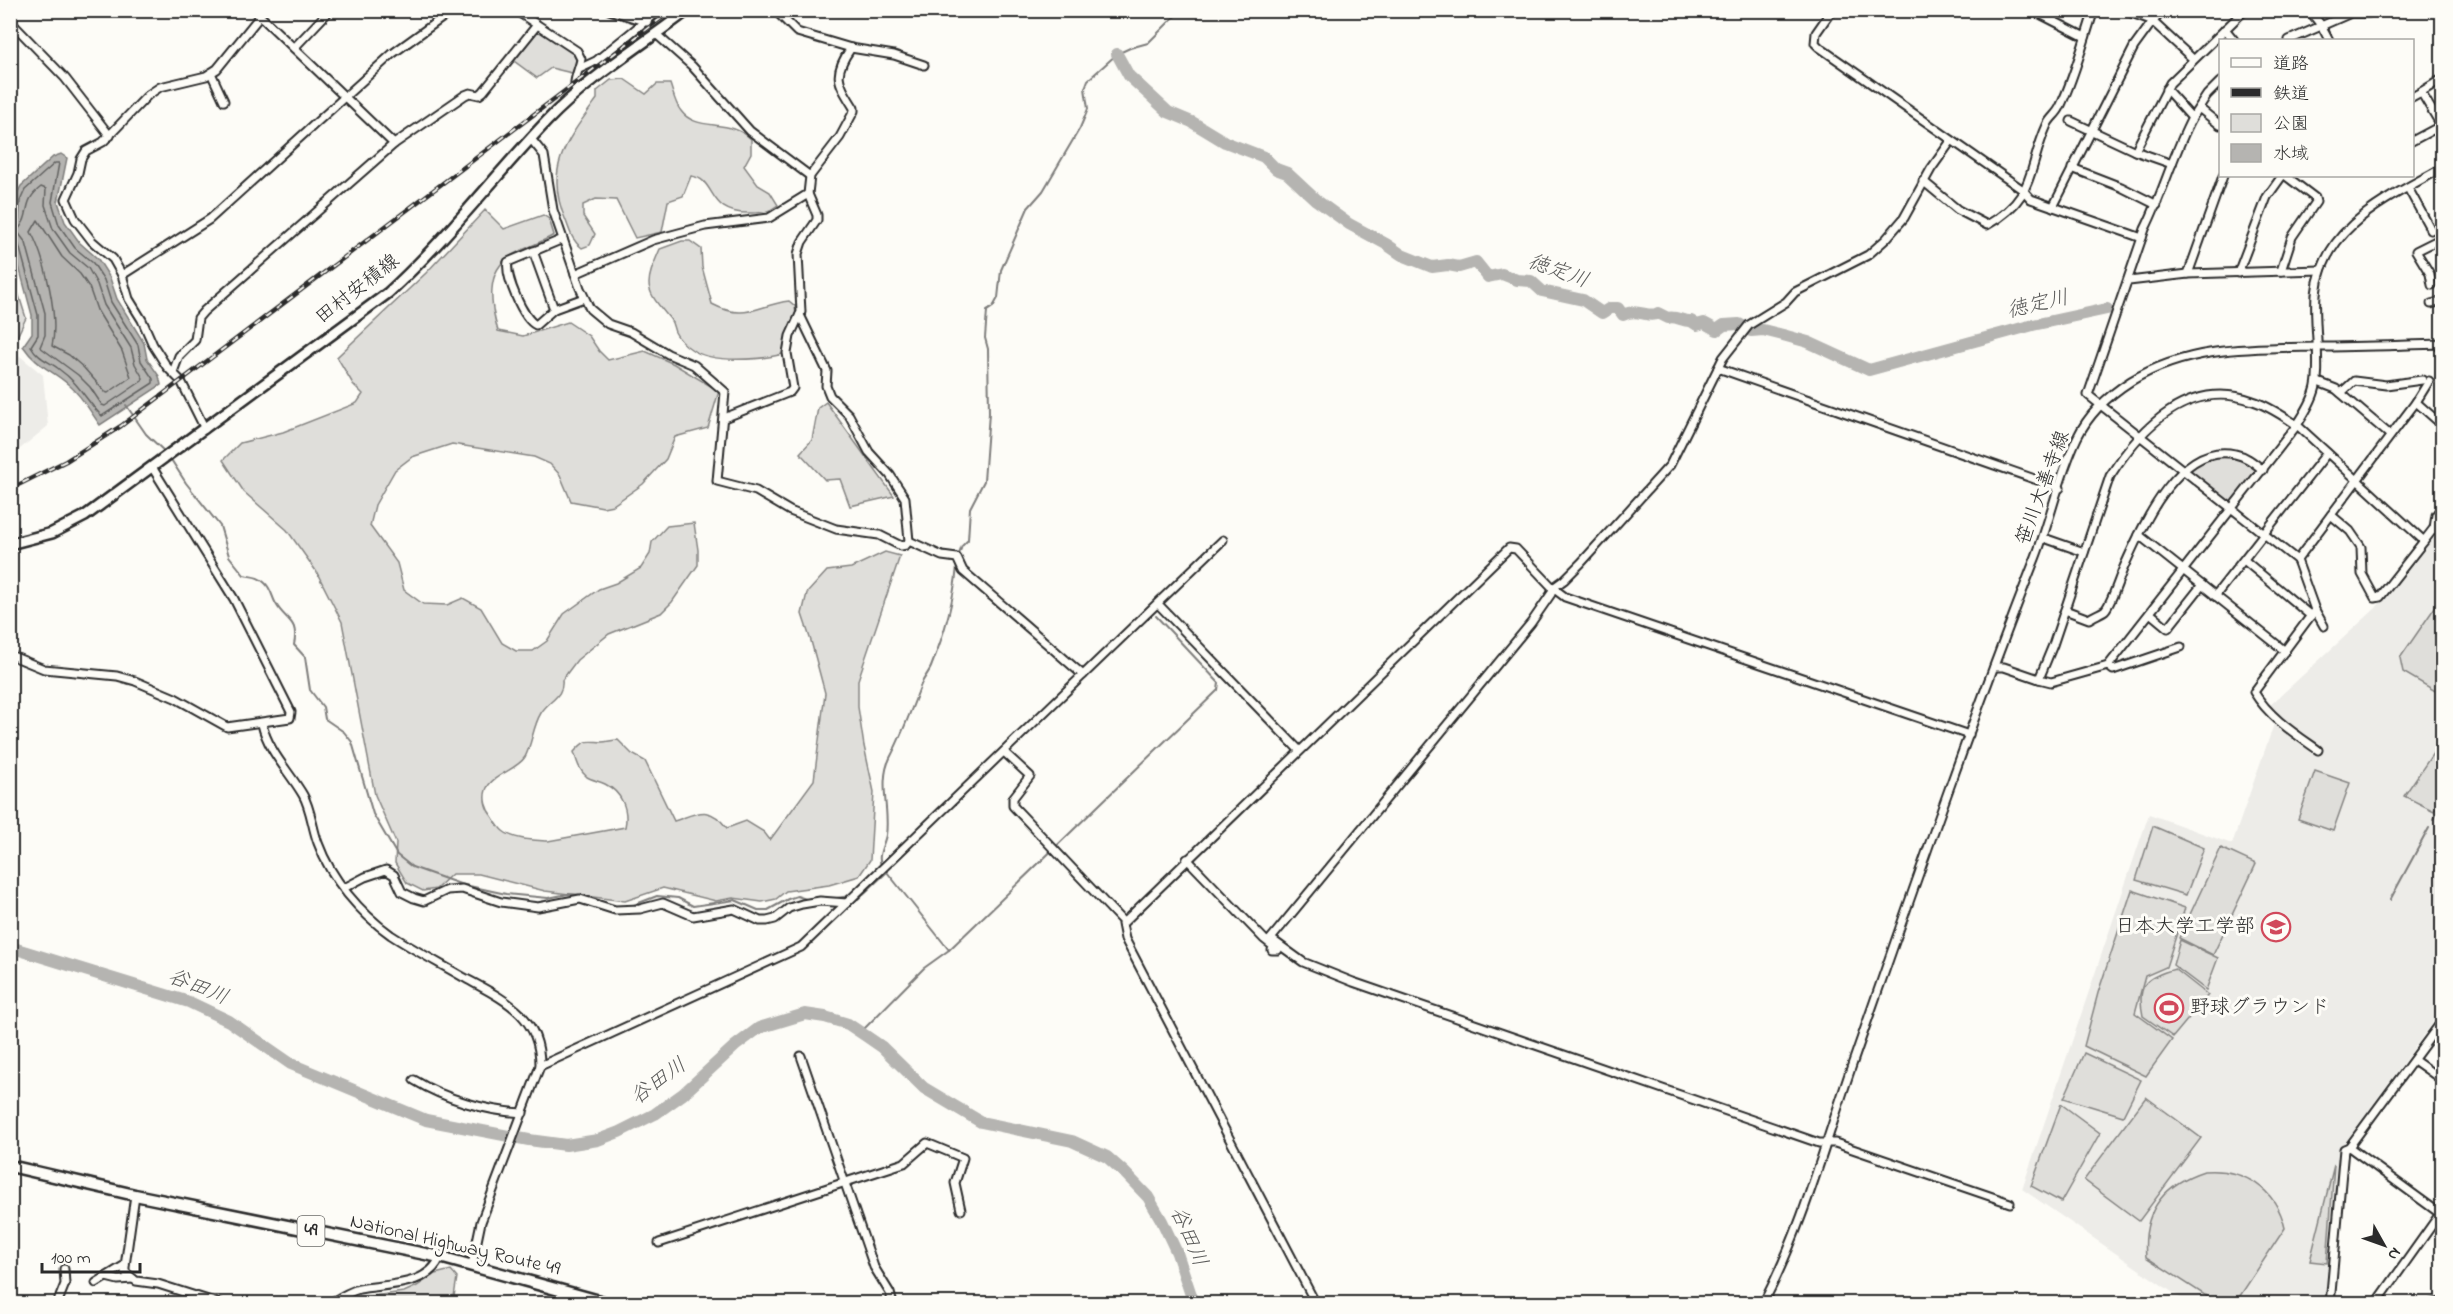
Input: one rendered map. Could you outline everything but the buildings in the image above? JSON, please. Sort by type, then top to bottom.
[{"type":"highway","name":"National Highway Route 49","points":[[10,1166],[135,1195],[440,1257],[610,1304]]},
{"type":"main road","name":"田村安積線","points":[[10,544],[36,539],[70,525],[205,429],[388,293],[447,234],[546,121],[577,93],[688,10]]},
{"type":"street","points":[[294,48],[330,10]]},
{"type":"street","points":[[122,275],[210,219],[392,54],[453,10]]},
{"type":"street","points":[[515,10],[577,51],[581,59],[575,79],[577,93]]},
{"type":"street","points":[[609,10],[646,22]]},
{"type":"street","points":[[579,69],[596,61],[659,10]]},
{"type":"street","points":[[775,10],[797,32],[851,48],[894,55],[924,65]]},
{"type":"street","points":[[1832,10],[1816,33],[1814,40],[1816,45],[2031,198],[2142,238]]},
{"type":"street","points":[[2032,10],[2085,37]]},
{"type":"street","points":[[1923,181],[1958,210],[1988,225],[2020,199],[2048,124],[2059,109],[2073,76],[2094,10]]},
{"type":"street","points":[[2123,10],[2153,21],[2193,59]]},
{"type":"street","points":[[2053,207],[2130,54],[2153,21],[2164,10]]},
{"type":"street","points":[[2135,151],[2166,88],[2245,10]]},
{"type":"street","points":[[2309,10],[2328,39]]},
{"type":"street","points":[[2291,39],[2351,13],[2383,10]]},
{"type":"street","points":[[205,429],[181,381],[153,345],[142,320],[131,303],[122,275],[113,259],[92,241],[67,204],[68,193],[74,184],[81,159],[90,148],[110,136],[148,95],[160,87],[210,73],[228,57],[257,13],[394,144]]},
{"type":"street","points":[[10,21],[64,78],[110,136]]},
{"type":"street","points":[[173,372],[178,356],[195,340],[198,318],[204,311],[394,144],[465,95],[483,92],[537,25]]},
{"type":"street","points":[[2225,29],[2233,39]]},
{"type":"street","points":[[656,34],[692,66],[750,131],[810,176]]},
{"type":"street","points":[[531,139],[544,155],[553,210],[590,309],[604,322],[694,365],[711,377],[725,392],[717,482],[756,491],[790,511],[836,529],[879,535],[901,546],[906,545],[909,541],[905,498],[869,452],[849,415],[830,396],[826,386],[828,371],[800,315],[798,254],[802,242],[817,220],[808,194],[810,176],[840,136],[854,111],[838,80],[838,74],[851,48]]},
{"type":"street","points":[[210,73],[224,101]]},
{"type":"street","points":[[2414,96],[2442,79]]},
{"type":"street","points":[[2219,83],[2207,95],[2192,118],[2172,164],[2142,238],[2088,395],[2296,560],[2313,613]]},
{"type":"street","points":[[2166,88],[2192,118]]},
{"type":"street","points":[[2414,140],[2442,126],[2421,92]]},
{"type":"street","points":[[2199,108],[2219,124]]},
{"type":"street","points":[[2071,122],[2135,151],[2172,164]]},
{"type":"street","points":[[1271,941],[1531,623],[1553,588],[1581,563],[1670,465],[1718,368],[1735,341],[1753,321],[1786,302],[1795,292],[1868,255],[1904,218],[1923,181],[1951,141]]},
{"type":"street","points":[[2072,168],[2121,187],[2157,205]]},
{"type":"street","points":[[1994,667],[2004,667],[2051,682],[2108,666],[2263,470],[2313,400],[2318,382],[2316,294],[2321,270],[2337,239],[2352,223],[2442,168]]},
{"type":"street","points":[[2188,274],[2223,177]]},
{"type":"street","points":[[2238,273],[2267,197],[2283,177]]},
{"type":"street","points":[[2281,271],[2292,237],[2316,202],[2315,198],[2285,177]]},
{"type":"street","points":[[2408,188],[2431,230]]},
{"type":"street","points":[[576,274],[653,240],[705,226],[769,218],[790,208],[808,194]]},
{"type":"street","points":[[2432,285],[2430,274],[2416,251],[2442,237]]},
{"type":"street","points":[[563,239],[511,261],[507,266],[519,305],[530,322],[535,325],[554,309],[585,298]]},
{"type":"street","points":[[532,251],[554,309]]},
{"type":"street","points":[[2129,281],[2188,274],[2321,270]]},
{"type":"street","points":[[2431,304],[2442,301]]},
{"type":"street","points":[[724,418],[793,390],[787,353],[790,336],[800,315]]},
{"type":"street","name":"笹川大善寺線","points":[[1762,1304],[1780,1269],[1798,1224],[1969,735],[2044,538],[2078,436],[2101,405],[2132,381],[2179,359],[2234,349],[2442,344]]},
{"type":"street","points":[[1718,368],[2060,488]]},
{"type":"street","points":[[2296,560],[2416,402],[2425,381],[2386,385],[2354,381],[2341,393]]},
{"type":"street","points":[[2318,382],[2336,389],[2390,435]]},
{"type":"street","points":[[2039,679],[2110,476],[2124,453],[2140,434],[2172,409],[2194,399],[2222,395],[2252,400],[2297,425],[2424,541]]},
{"type":"street","points":[[2416,402],[2442,425]]},
{"type":"street","points":[[2065,610],[2089,619],[2105,610],[2150,514],[2184,469],[2194,461],[2219,453],[2237,454],[2247,458],[2263,470]]},
{"type":"street","points":[[2215,596],[2327,453]]},
{"type":"street","points":[[11,656],[44,669],[117,676],[135,681],[175,698],[227,727],[262,724],[289,719],[292,715],[234,599],[152,467]]},
{"type":"street","points":[[2331,515],[2350,531],[2361,547],[2362,574],[2375,598],[2380,597],[2434,528],[2436,515],[2442,507]]},
{"type":"street","points":[[2139,535],[2285,651]]},
{"type":"street","points":[[2044,538],[2084,552]]},
{"type":"street","points":[[540,1065],[798,949],[1223,540]]},
{"type":"street","points":[[909,541],[942,556],[958,558],[963,570],[1083,675]]},
{"type":"street","points":[[1316,1304],[1125,939],[1123,921],[1509,548],[1516,549],[1553,588],[1565,597],[1969,735]]},
{"type":"street","points":[[2244,560],[2313,613],[2324,626]]},
{"type":"street","points":[[2150,613],[2168,628],[2202,585]]},
{"type":"street","points":[[1158,604],[1299,750]]},
{"type":"street","points":[[2313,613],[2254,692],[2262,705],[2275,718],[2318,750]]},
{"type":"street","points":[[2108,666],[2113,670],[2181,647]]},
{"type":"street","points":[[262,724],[267,742],[304,797],[324,858],[344,888],[369,916],[391,935],[512,1005],[534,1033],[540,1054],[540,1065],[480,1222],[472,1265]]},
{"type":"street","points":[[1004,752],[1030,776],[1013,798],[1013,806],[1123,921]]},
{"type":"street","points":[[1187,859],[1271,941],[1278,951],[1272,950]]},
{"type":"street","points":[[344,888],[371,874],[386,870],[394,875],[402,892],[420,900],[429,899],[447,890],[462,889],[501,902],[521,903],[538,908],[580,899],[615,910],[640,909],[663,903],[693,916],[734,909],[760,921],[774,919],[789,908],[802,904],[820,901],[847,903]]},
{"type":"street","points":[[1271,941],[1303,962],[1353,982],[1825,1144],[1835,1143],[2010,1203]]},
{"type":"street","points":[[2330,1304],[2344,1149],[2349,1147],[2442,1021]]},
{"type":"street","points":[[801,1056],[874,1267],[890,1293],[893,1304]]},
{"type":"street","points":[[2414,1059],[2442,1080]]},
{"type":"street","points":[[414,1080],[430,1089],[468,1102],[522,1114]]},
{"type":"street","points":[[659,1243],[907,1162],[924,1144],[930,1144],[963,1158],[955,1183],[961,1210]]},
{"type":"street","points":[[2349,1147],[2442,1213],[2376,1304]]},
{"type":"street","points":[[133,1279],[125,1272],[125,1265],[135,1195]]},
{"type":"street","points":[[329,1304],[357,1290],[391,1285],[419,1277],[437,1265],[440,1257]]},
{"type":"street","points":[[96,1283],[125,1265]]},
{"type":"street","points":[[57,1304],[65,1284],[64,1269]]},
{"type":"street","points":[[106,1277],[114,1280],[133,1279],[158,1284],[221,1304]]},
{"type":"street","points":[[2431,1304],[2442,1302]]},
{"type":"shaded area","points":[[10,348],[43,375],[48,426],[15,453],[10,448]]},
{"type":"shaded area","name":"日本大学工学部","points":[[2442,521],[2442,1010],[2341,1148],[2328,1303],[2188,1303],[2022,1189],[2149,814],[2232,844],[2274,724],[2267,708],[2376,608]]},
{"type":"green space","points":[[541,30],[575,53],[577,61],[572,73],[551,68],[537,78],[514,61]]},
{"type":"green space","points":[[624,79],[646,94],[657,84],[670,84],[677,105],[687,117],[704,124],[733,129],[751,139],[751,153],[744,166],[758,185],[770,192],[778,205],[762,212],[736,212],[719,203],[705,183],[691,176],[683,196],[668,201],[662,232],[635,238],[616,200],[596,199],[583,205],[583,216],[595,234],[590,245],[582,248],[572,236],[559,203],[558,170],[568,142],[597,99],[597,91],[611,80]]},
{"type":"green space","points":[[485,210],[504,229],[543,215],[549,219],[554,235],[512,255],[497,270],[493,280],[492,301],[498,331],[523,336],[568,322],[589,336],[608,360],[645,351],[674,364],[719,391],[708,428],[675,437],[666,459],[643,484],[613,505],[603,507],[571,501],[560,475],[550,464],[534,457],[452,444],[412,457],[395,470],[375,505],[370,526],[397,563],[404,590],[423,604],[447,605],[463,598],[481,608],[502,643],[516,651],[533,651],[547,641],[564,614],[599,589],[616,583],[641,568],[650,554],[652,542],[667,526],[694,523],[698,565],[672,602],[661,613],[609,634],[577,660],[562,680],[561,690],[541,713],[525,757],[516,766],[493,780],[486,790],[488,810],[503,831],[531,840],[548,841],[625,827],[625,808],[619,796],[611,787],[587,777],[580,769],[574,752],[586,742],[618,740],[632,754],[645,761],[674,821],[697,813],[709,813],[721,820],[727,828],[746,821],[764,832],[770,840],[814,780],[825,693],[802,614],[807,593],[827,571],[851,568],[885,552],[900,556],[858,680],[858,707],[874,792],[870,860],[859,876],[829,885],[786,891],[776,899],[762,902],[733,898],[716,901],[663,888],[625,901],[545,891],[479,874],[452,874],[436,889],[423,891],[407,883],[395,863],[396,843],[375,795],[342,622],[316,571],[287,530],[244,492],[223,460],[240,443],[283,432],[357,403],[363,394],[353,384],[337,357],[426,273]]},
{"type":"green space","points":[[682,241],[690,241],[701,249],[702,267],[712,304],[734,312],[751,311],[789,301],[795,306],[796,316],[789,327],[786,353],[752,359],[724,359],[700,354],[682,341],[651,293],[649,279],[660,249]]},
{"type":"green space","points":[[10,267],[26,318],[14,343],[11,340]]},
{"type":"green space","points":[[826,402],[894,496],[850,506],[840,479],[825,480],[800,453],[812,440],[818,408]]},
{"type":"green space","points":[[2214,456],[2238,458],[2258,470],[2231,504],[2188,469]]},
{"type":"green space","points":[[2442,597],[2442,695],[2403,672],[2400,658]]},
{"type":"green space","points":[[2442,740],[2442,796],[2434,811],[2404,796]]},
{"type":"green space","points":[[2315,771],[2350,783],[2333,831],[2298,819]]},
{"type":"green space","points":[[2153,826],[2204,848],[2186,895],[2136,880]]},
{"type":"green space","points":[[2221,848],[2256,864],[2213,955],[2179,938]]},
{"type":"green space","points":[[2132,890],[2185,908],[2166,967],[2145,976],[2135,1013],[2172,1040],[2146,1076],[2084,1046],[2098,993]]},
{"type":"green space","points":[[2180,940],[2218,958],[2206,990],[2173,965]]},
{"type":"green space","name":"野球グラウンド","points":[[2175,969],[2208,995],[2173,1037],[2143,1016],[2141,996],[2142,989],[2150,979]]},
{"type":"green space","points":[[2084,1053],[2141,1080],[2123,1116],[2064,1098]]},
{"type":"green space","points":[[2146,1097],[2201,1138],[2139,1221],[2084,1180]]},
{"type":"green space","points":[[2061,1104],[2100,1133],[2061,1202],[2031,1186]]},
{"type":"green space","points":[[2334,1165],[2327,1263],[2310,1261]]},
{"type":"green space","points":[[2204,1171],[2232,1173],[2256,1183],[2274,1202],[2285,1228],[2236,1302],[2217,1303],[2146,1257],[2147,1227],[2157,1203],[2176,1184]]},
{"type":"green space","points":[[451,1270],[457,1277],[453,1303],[346,1303],[356,1298],[404,1292],[435,1274]]},
{"type":"water","points":[[61,154],[67,158],[58,202],[65,222],[80,243],[98,259],[110,278],[117,299],[144,343],[147,359],[159,376],[161,385],[100,425],[74,389],[39,363],[23,346],[32,333],[32,315],[13,244],[14,199],[21,186],[53,157]]},
{"type":"waterway","points":[[958,557],[962,546],[968,540],[970,508],[984,481],[989,413],[988,349],[985,338],[987,311],[993,307],[998,298],[1001,270],[1028,208],[1043,191],[1080,128],[1088,109],[1085,88],[1088,80],[1117,54],[1148,43],[1181,10]]},
{"type":"waterway","name":"徳定川","points":[[1117,54],[1129,76],[1168,112],[1192,122],[1225,142],[1264,157],[1276,169],[1287,173],[1316,200],[1349,224],[1402,255],[1432,267],[1448,265],[1459,267],[1476,262],[1488,277],[1502,274],[1517,280],[1531,281],[1542,291],[1583,300],[1602,313],[1610,308],[1618,308],[1623,315],[1633,312],[1651,315],[1658,313],[1668,318],[1691,321],[1697,325],[1704,323],[1717,330],[1724,325],[1739,324],[1751,331],[1763,330],[1808,342],[1869,370],[2033,325],[2107,309]]},
{"type":"waterway","points":[[126,405],[146,434],[166,453]]},
{"type":"waterway","points":[[170,458],[186,483],[220,526],[229,556],[244,575],[257,578],[267,585],[276,604],[293,625],[294,645],[305,657],[310,690],[323,707],[325,719],[344,732],[352,742],[373,814],[397,855],[412,867],[460,884],[506,894],[548,898],[568,894],[584,895],[611,905]]},
{"type":"waterway","points":[[881,865],[880,854],[887,825],[885,786],[887,767],[940,643],[951,605],[957,566]]},
{"type":"waterway","points":[[861,1032],[924,968],[949,950],[1218,690],[1219,683],[1156,616]]},
{"type":"waterway","points":[[2434,819],[2442,803]]},
{"type":"waterway","points":[[2390,900],[2429,828]]},
{"type":"waterway","points":[[887,872],[949,950]]},
{"type":"waterway","points":[[855,899],[858,899],[887,872]]},
{"type":"waterway","points":[[631,906],[657,896],[678,898],[693,906],[735,900],[758,910],[768,910],[797,896],[809,900]]},
{"type":"waterway","points":[[830,899],[850,896]]},
{"type":"waterway","name":"谷田川","points":[[10,947],[189,1002],[229,1021],[291,1064],[426,1120],[566,1145],[598,1140],[655,1114],[683,1094],[735,1046],[759,1028],[805,1014],[825,1017],[848,1024],[866,1036],[882,1047],[924,1088],[981,1122],[1072,1141],[1107,1157],[1148,1197],[1177,1253],[1194,1304]]},
{"type":"railway","points":[[10,489],[66,461],[121,426],[672,10]]},
{"type":"place","name":"日本大学工学部","points":[[2276,927]]},
{"type":"place","name":"野球グラウンド","points":[[2169,1008]]}]
